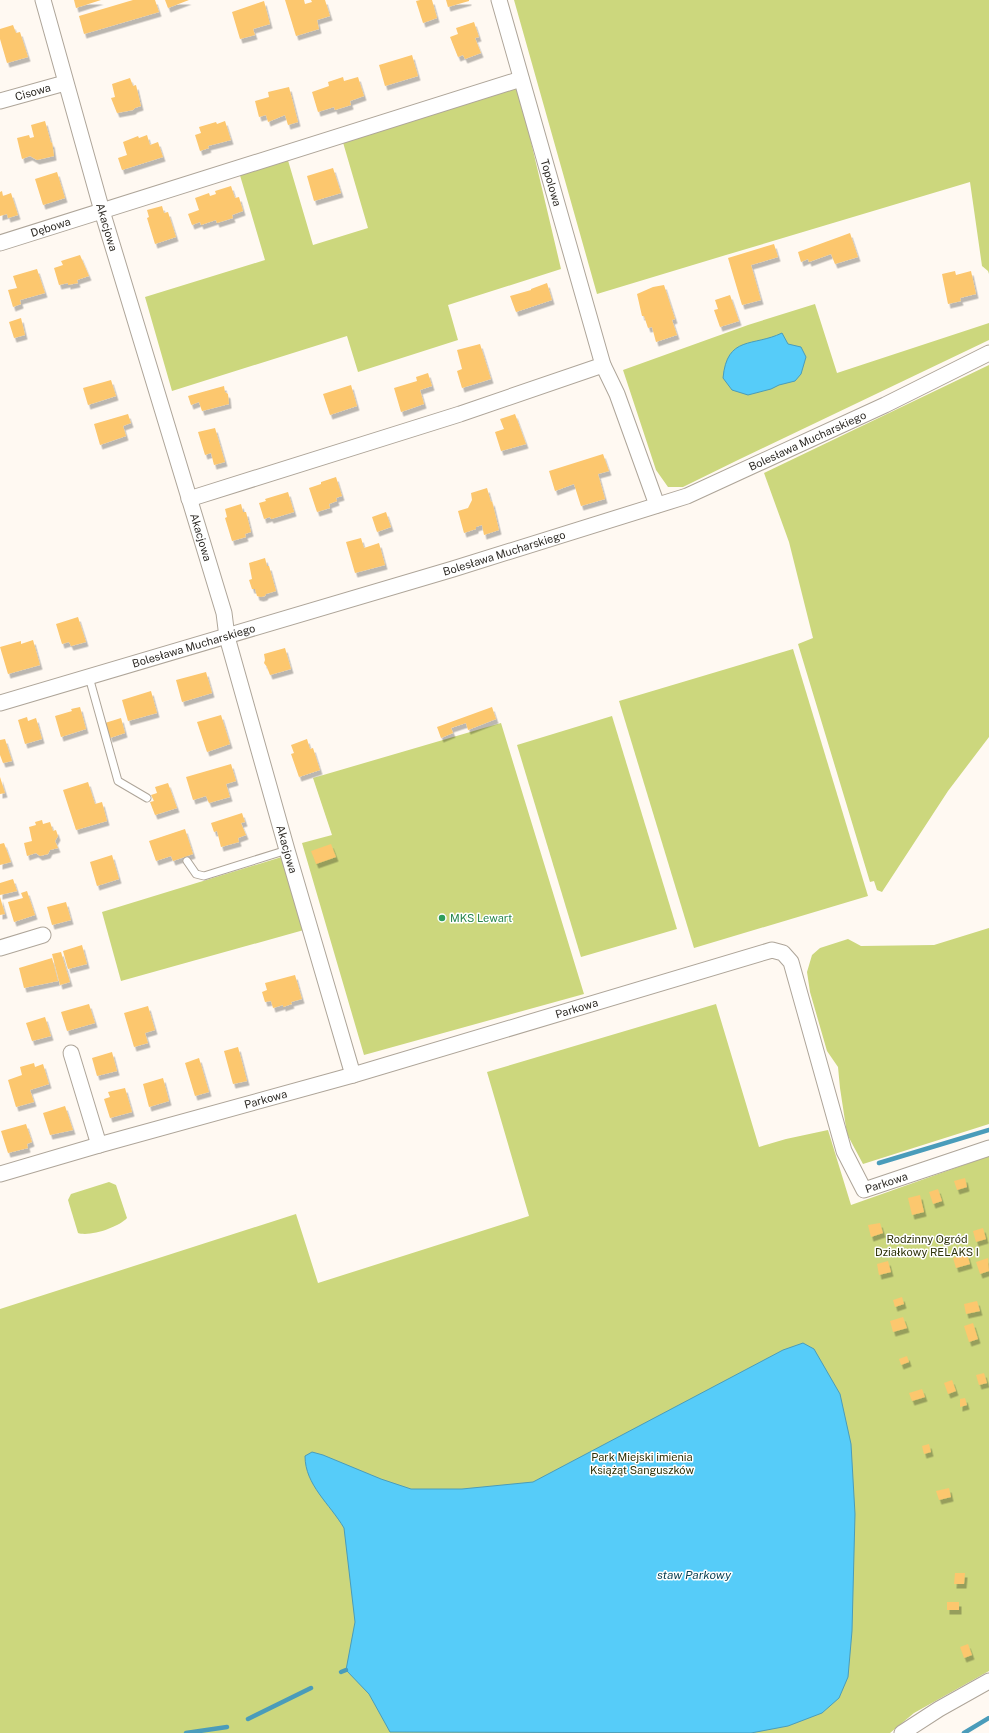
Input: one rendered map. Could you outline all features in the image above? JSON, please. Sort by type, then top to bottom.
[{"type":"street","name":"Akacjowa","points":[[43,0],[102,211],[224,613],[227,637],[286,850],[353,1075]]},
{"type":"street","name":"Topolowa","points":[[499,0],[603,365],[617,394],[657,505]]},
{"type":"street","name":"Dębowa","points":[[0,243],[521,79]]},
{"type":"street","name":"Cisowa","points":[[0,101],[65,83]]},
{"type":"street","name":"Bolesława Mucharskiego","points":[[0,703],[453,569],[687,496],[885,405],[989,353]]},
{"type":"street","points":[[188,498],[460,414],[603,365]]},
{"type":"street","points":[[0,948],[43,935]]},
{"type":"street","name":"Parkowa","points":[[0,1174],[353,1075],[772,950],[783,953],[791,962],[844,1151],[864,1190],[989,1148]]},
{"type":"street","points":[[71,1053],[99,1145]]},
{"type":"street","points":[[902,1733],[939,1709],[989,1681]]},
{"type":"lane","points":[[89,677],[118,781],[147,798]]},
{"type":"lane","points":[[187,861],[196,874],[204,876],[286,850]]},
{"type":"green space","points":[[514,0],[989,0],[989,274],[988,271],[982,266],[970,182],[597,294]]},
{"type":"green space","points":[[512,87],[519,91],[561,269],[448,305],[458,340],[358,372],[347,336],[172,391],[145,297],[265,260],[239,172],[287,157],[313,245],[368,228],[342,139]]},
{"type":"green space","points":[[815,304],[837,373],[989,323],[989,340],[683,487],[668,487],[656,470],[623,370],[748,325]]},
{"type":"green space","points":[[989,365],[989,737],[948,791],[882,892],[877,890],[874,881],[870,882],[798,644],[813,638],[789,542],[764,473]]},
{"type":"green space","points":[[793,649],[868,896],[694,948],[619,701]]},
{"type":"green space","points":[[612,716],[677,929],[581,957],[517,745]]},
{"type":"green space","name":"MKS Lewart","points":[[501,723],[584,994],[364,1055],[302,843],[332,835],[313,778]]},
{"type":"green space","points":[[288,855],[311,928],[121,981],[102,912]]},
{"type":"green space","points":[[989,928],[989,1124],[863,1164],[847,1134],[838,1067],[827,1051],[810,992],[807,972],[812,955],[820,948],[848,939],[861,946],[934,945]]},
{"type":"green space","name":"Park Miejski imienia Książąt Sanguszków","points":[[716,1004],[759,1147],[786,1139],[828,1130],[851,1205],[989,1156],[989,1671],[914,1713],[890,1733],[0,1733],[0,1309],[296,1214],[318,1283],[529,1216],[487,1072]]},
{"type":"green space","points":[[109,1182],[116,1185],[127,1218],[111,1228],[90,1234],[78,1233],[68,1200],[71,1194]]},
{"type":"water","points":[[782,333],[788,344],[801,347],[806,357],[801,374],[795,381],[748,395],[732,390],[723,378],[725,364],[730,355],[743,345]]},
{"type":"water","name":"staw Parkowy","points":[[803,1343],[814,1349],[840,1394],[851,1444],[855,1514],[852,1631],[848,1677],[839,1698],[822,1713],[788,1726],[751,1733],[390,1732],[369,1694],[346,1670],[355,1622],[344,1528],[319,1494],[309,1476],[305,1456],[312,1452],[323,1455],[381,1479],[411,1489],[462,1489],[533,1482],[783,1350]]},
{"type":"building","points":[[74,0],[101,0],[76,8]]},
{"type":"building","points":[[133,0],[155,0],[159,12],[84,34],[79,16]]},
{"type":"building","points":[[165,0],[189,0],[168,8]]},
{"type":"building","points":[[285,0],[304,0],[305,4],[312,2],[311,0],[325,0],[330,16],[317,20],[319,29],[296,36]]},
{"type":"building","points":[[432,0],[437,18],[423,23],[416,1]]},
{"type":"building","points":[[446,0],[469,0],[469,1],[448,7]]},
{"type":"building","points":[[264,1],[270,24],[253,29],[255,35],[240,39],[232,12]]},
{"type":"building","points":[[474,22],[479,37],[475,38],[481,53],[465,59],[463,55],[458,57],[450,37],[458,34],[456,28]]},
{"type":"building","points":[[13,25],[16,33],[20,32],[28,57],[7,63],[0,39],[0,29]]},
{"type":"building","points":[[412,55],[418,76],[385,86],[379,65]]},
{"type":"building","points":[[343,77],[344,81],[358,77],[364,96],[350,101],[351,105],[335,110],[334,107],[318,112],[312,92],[329,86],[328,82]]},
{"type":"building","points":[[130,78],[133,86],[136,85],[141,106],[133,110],[117,113],[111,98],[115,97],[112,84]]},
{"type":"building","points":[[289,87],[298,122],[288,125],[285,115],[268,122],[266,115],[259,117],[255,101],[269,97],[268,92]]},
{"type":"building","points":[[45,121],[51,143],[52,142],[54,156],[37,160],[30,156],[22,159],[17,138],[29,135],[30,138],[34,137],[31,125]]},
{"type":"building","points":[[225,121],[231,140],[208,146],[209,148],[200,151],[195,135],[201,133],[199,127]]},
{"type":"building","points":[[147,135],[150,145],[158,142],[163,157],[122,170],[118,158],[127,155],[123,142],[138,136],[139,138]]},
{"type":"building","points":[[333,168],[341,193],[314,201],[307,176]]},
{"type":"building","points":[[57,172],[65,198],[43,205],[35,179]]},
{"type":"building","points":[[231,186],[235,198],[239,197],[243,211],[232,215],[233,218],[217,223],[216,220],[201,225],[200,222],[192,225],[188,214],[199,210],[195,198],[209,193],[210,196],[216,194],[215,191]]},
{"type":"building","points":[[2,191],[3,196],[11,193],[18,215],[8,218],[7,214],[0,216],[0,192]]},
{"type":"building","points":[[162,206],[164,213],[168,212],[176,237],[155,244],[147,218],[149,217],[147,210]]},
{"type":"building","points":[[850,233],[858,257],[835,264],[831,254],[809,262],[808,259],[801,262],[798,252]]},
{"type":"building","points":[[774,244],[778,257],[751,265],[761,300],[742,305],[728,258]]},
{"type":"building","points":[[80,255],[89,276],[77,280],[78,283],[59,285],[54,268],[63,265],[61,261]]},
{"type":"building","points":[[37,269],[45,293],[20,300],[21,304],[13,307],[8,290],[17,288],[13,276]]},
{"type":"building","points":[[955,271],[956,275],[971,271],[976,294],[960,298],[961,301],[948,304],[942,274]]},
{"type":"building","points":[[547,283],[552,300],[516,312],[510,296],[531,290]]},
{"type":"building","points":[[664,285],[675,319],[672,320],[677,335],[656,342],[652,327],[648,328],[644,316],[642,316],[637,294],[653,287]]},
{"type":"building","points":[[730,295],[739,321],[720,327],[714,310],[718,309],[715,300]]},
{"type":"building","points":[[21,318],[25,335],[14,338],[9,322]]},
{"type":"building","points":[[480,344],[491,379],[462,388],[457,371],[462,369],[457,350]]},
{"type":"building","points":[[428,373],[432,386],[420,390],[424,404],[401,412],[394,388],[417,381],[416,377]]},
{"type":"building","points":[[111,380],[116,396],[88,405],[83,388]]},
{"type":"building","points":[[351,385],[357,406],[330,415],[323,394]]},
{"type":"building","points":[[224,386],[225,392],[228,394],[229,404],[202,411],[199,402],[191,405],[188,396]]},
{"type":"building","points":[[128,414],[131,423],[123,426],[126,436],[100,445],[94,424]]},
{"type":"building","points":[[515,414],[526,444],[501,451],[495,432],[504,429],[500,419]]},
{"type":"building","points":[[215,428],[225,462],[214,465],[211,453],[205,455],[198,432]]},
{"type":"building","points":[[603,454],[609,471],[598,474],[605,499],[581,506],[574,484],[555,491],[549,471]]},
{"type":"building","points":[[336,477],[342,496],[336,498],[337,501],[329,504],[330,508],[317,512],[309,488]]},
{"type":"building","points":[[487,488],[491,502],[492,501],[499,530],[484,535],[482,525],[476,527],[476,529],[464,533],[458,511],[468,508],[472,500],[471,493]]},
{"type":"building","points":[[288,492],[294,512],[271,519],[270,517],[264,519],[259,503],[266,501],[265,499]]},
{"type":"building","points":[[241,504],[243,512],[246,512],[251,532],[245,534],[246,537],[232,541],[225,518],[227,517],[225,509]]},
{"type":"building","points":[[386,512],[391,527],[377,532],[372,517]]},
{"type":"building","points":[[361,538],[364,548],[379,543],[385,565],[355,573],[346,542]]},
{"type":"building","points":[[265,558],[267,566],[269,566],[276,591],[261,597],[257,596],[255,589],[252,589],[249,580],[252,579],[249,563]]},
{"type":"building","points":[[78,617],[86,642],[71,646],[69,642],[62,644],[56,624]]},
{"type":"building","points":[[33,640],[40,665],[8,674],[0,647],[21,641],[21,644]]},
{"type":"building","points":[[285,648],[291,669],[270,675],[264,663],[264,654]]},
{"type":"building","points":[[206,672],[212,693],[182,702],[176,680]]},
{"type":"building","points":[[151,691],[157,713],[128,721],[122,700]]},
{"type":"building","points":[[80,707],[86,729],[61,737],[55,716]]},
{"type":"building","points":[[492,707],[496,719],[468,730],[466,723],[451,728],[453,733],[441,738],[437,727]]},
{"type":"building","points":[[221,715],[230,744],[207,752],[197,722]]},
{"type":"building","points":[[27,717],[28,721],[36,718],[42,739],[25,744],[18,720]]},
{"type":"building","points":[[121,718],[125,733],[110,738],[105,723]]},
{"type":"building","points":[[5,739],[12,761],[3,763],[0,755],[0,740]]},
{"type":"building","points":[[307,739],[310,749],[313,748],[320,770],[299,777],[291,754],[294,753],[291,745]]},
{"type":"building","points":[[231,764],[236,781],[226,784],[230,797],[209,803],[206,796],[193,800],[186,777]]},
{"type":"building","points":[[0,777],[5,793],[0,794]]},
{"type":"building","points":[[88,782],[95,804],[102,802],[107,821],[76,830],[63,790]]},
{"type":"building","points":[[168,783],[177,808],[155,815],[150,802],[154,801],[151,795],[157,793],[155,787]]},
{"type":"building","points":[[242,813],[245,822],[241,823],[246,835],[238,838],[239,842],[221,847],[217,831],[214,832],[211,823]]},
{"type":"building","points":[[42,820],[43,824],[50,822],[53,831],[56,830],[58,836],[55,841],[58,848],[50,850],[48,854],[40,856],[36,853],[27,856],[24,843],[32,841],[29,827],[36,825],[35,822]]},
{"type":"building","points":[[185,829],[193,854],[173,861],[171,856],[156,861],[149,841]]},
{"type":"building","points":[[4,843],[11,862],[0,865],[0,844]]},
{"type":"building","points":[[331,844],[336,857],[316,864],[311,851]]},
{"type":"building","points":[[112,855],[119,879],[97,886],[90,862]]},
{"type":"building","points":[[13,879],[17,891],[0,895],[0,883]]},
{"type":"building","points":[[27,891],[35,915],[14,922],[8,902],[23,898],[21,893]]},
{"type":"building","points":[[0,897],[5,914],[0,915]]},
{"type":"building","points":[[66,902],[71,920],[52,925],[47,907]]},
{"type":"building","points":[[82,945],[87,964],[68,969],[63,951]]},
{"type":"building","points":[[61,952],[70,982],[60,985],[52,954]]},
{"type":"building","points":[[52,958],[58,981],[24,988],[19,968]]},
{"type":"building","points":[[295,975],[302,999],[291,1002],[292,1004],[283,1007],[283,1005],[273,1008],[271,1001],[265,1002],[262,992],[267,990],[265,983]]},
{"type":"building","points":[[89,1004],[95,1023],[67,1031],[61,1012]]},
{"type":"building","points":[[148,1006],[155,1030],[145,1033],[148,1043],[134,1047],[124,1013]]},
{"type":"building","points":[[45,1017],[51,1036],[32,1041],[26,1023]]},
{"type":"building","points":[[238,1047],[247,1081],[233,1084],[224,1051]]},
{"type":"building","points":[[112,1052],[117,1071],[97,1076],[92,1058]]},
{"type":"building","points":[[199,1058],[209,1092],[195,1096],[185,1063]]},
{"type":"building","points":[[34,1063],[35,1067],[43,1064],[49,1084],[30,1090],[34,1102],[16,1107],[8,1080],[22,1075],[20,1067]]},
{"type":"building","points":[[163,1078],[169,1101],[149,1107],[143,1084]]},
{"type":"building","points":[[125,1088],[132,1112],[110,1118],[104,1099],[110,1097],[108,1092]]},
{"type":"building","points":[[65,1106],[73,1130],[50,1135],[43,1113]]},
{"type":"building","points":[[26,1124],[32,1142],[27,1144],[28,1148],[8,1153],[1,1131]]},
{"type":"building","points":[[965,1178],[967,1187],[957,1190],[954,1181]]},
{"type":"building","points":[[938,1189],[942,1201],[933,1204],[929,1192]]},
{"type":"building","points":[[920,1195],[924,1212],[912,1215],[908,1198]]},
{"type":"building","points":[[880,1223],[883,1233],[871,1237],[868,1225]]},
{"type":"building","points":[[983,1228],[986,1239],[976,1242],[973,1231]]},
{"type":"building","points":[[967,1254],[970,1264],[956,1268],[953,1258]]},
{"type":"building","points":[[988,1258],[989,1271],[980,1274],[976,1262]]},
{"type":"building","points":[[888,1261],[891,1272],[879,1275],[877,1264]]},
{"type":"building","points":[[902,1297],[904,1304],[895,1307],[893,1300]]},
{"type":"building","points":[[977,1301],[980,1311],[966,1314],[964,1304]]},
{"type":"building","points":[[903,1317],[907,1328],[893,1332],[890,1321]]},
{"type":"building","points":[[973,1323],[978,1339],[969,1342],[964,1326]]},
{"type":"building","points":[[907,1356],[909,1362],[901,1365],[899,1359]]},
{"type":"building","points":[[984,1373],[987,1383],[979,1385],[976,1375]]},
{"type":"building","points":[[952,1380],[956,1391],[948,1394],[944,1383]]},
{"type":"building","points":[[922,1389],[925,1397],[912,1401],[909,1393]]},
{"type":"building","points":[[965,1398],[967,1405],[960,1407],[960,1399]]},
{"type":"building","points":[[929,1444],[931,1452],[924,1454],[922,1446]]},
{"type":"building","points":[[949,1488],[951,1497],[939,1500],[936,1491]]},
{"type":"building","points":[[955,1573],[965,1573],[964,1584],[954,1584]]},
{"type":"building","points":[[947,1602],[959,1602],[959,1610],[947,1610]]},
{"type":"building","points":[[968,1644],[972,1655],[964,1658],[960,1647]]},
{"type":"waterway","points":[[879,1163],[989,1130]]},
{"type":"waterway","points":[[341,1672],[346,1670]]},
{"type":"waterway","points":[[248,1719],[311,1688]]},
{"type":"waterway","points":[[964,1733],[989,1718]]},
{"type":"waterway","points":[[186,1733],[227,1727]]},
{"type":"place","name":"MKS Lewart","points":[[442,918]]},
{"type":"park label","name":"Rodzinny Ogród Działkowy RELAKS I","points":[[927,1245]]}]
